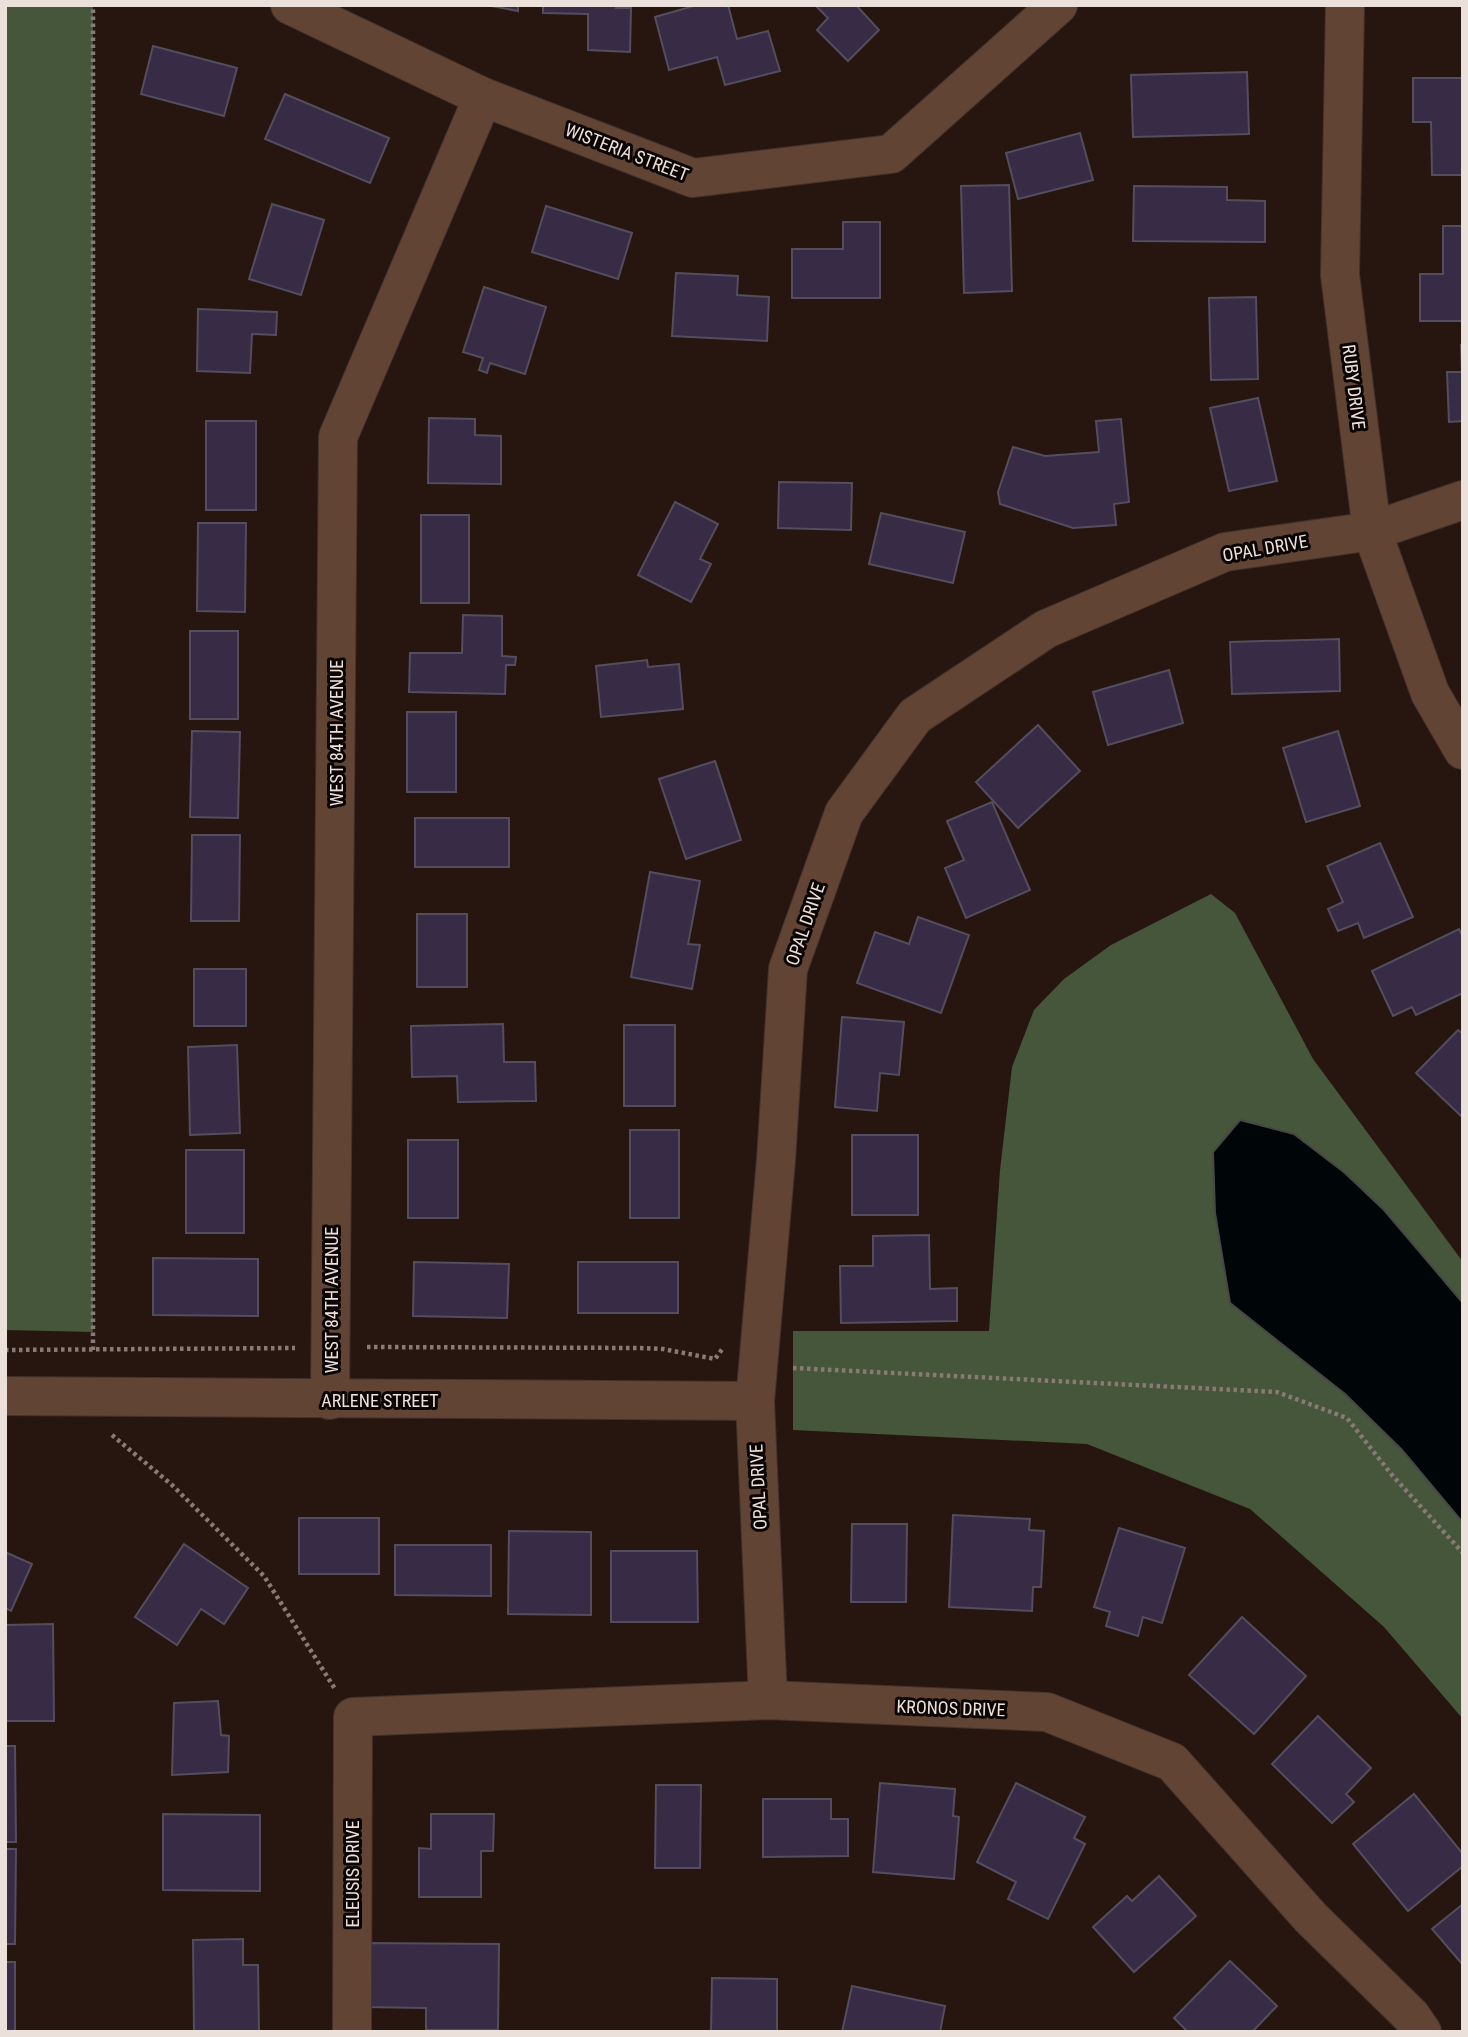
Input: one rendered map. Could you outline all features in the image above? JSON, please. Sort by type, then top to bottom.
[{"type":"street","name":"WISTERIA STREET","points":[[290,5],[483,97],[693,178],[891,154],[1058,5]]},
{"type":"street","name":"RUBY DRIVE","points":[[1345,5],[1340,275],[1372,531],[1430,693],[1463,750]]},
{"type":"street","name":"WEST 84TH AVENUE","points":[[330,1400],[338,437],[483,97]]},
{"type":"street","name":"OPAL DRIVE","points":[[768,1700],[755,1401],[776,1160],[788,969],[844,813],[915,716],[1046,629],[1224,552],[1372,531],[1463,500]]},
{"type":"street","name":"ARLENE STREET","points":[[5,1396],[755,1401]]},
{"type":"street","name":"KRONOS DRIVE","points":[[353,1717],[768,1700],[1047,1712],[1172,1762],[1311,1918],[1411,2016],[1422,2032]]},
{"type":"street","name":"ELEUSIS DRIVE","points":[[352,2032],[353,1717]]},
{"type":"path","points":[[93,5],[93,1350]]},
{"type":"path","points":[[5,1350],[640,1348],[663,1349],[715,1359],[727,1342]]},
{"type":"path","points":[[790,1368],[1276,1392],[1347,1418],[1392,1475],[1463,1553]]},
{"type":"path","points":[[105,1429],[172,1485],[264,1576],[353,1717]]},
{"type":"green space","points":[[5,5],[93,5],[93,1332],[5,1330]]},
{"type":"green space","points":[[1211,894],[1235,913],[1313,1059],[1463,1262],[1463,1719],[1384,1627],[1250,1509],[1087,1444],[793,1430],[793,1331],[989,1331],[1000,1170],[1012,1067],[1034,1010],[1064,979],[1111,945]]},
{"type":"shaded area","points":[[1240,1120],[1294,1134],[1345,1173],[1384,1210],[1463,1303],[1463,1523],[1402,1450],[1345,1394],[1230,1303],[1215,1213],[1213,1152]]},
{"type":"building","points":[[486,5],[518,5],[518,11]]},
{"type":"building","points":[[543,5],[617,5],[616,8],[631,8],[630,52],[588,50],[588,14],[543,13]]},
{"type":"building","points":[[697,5],[728,5],[737,39],[768,31],[780,71],[725,85],[717,57],[669,70],[655,17]]},
{"type":"building","points":[[815,5],[856,5],[879,30],[848,61],[817,30],[828,18]]},
{"type":"building","points":[[153,46],[237,68],[224,116],[141,94]]},
{"type":"building","points":[[1247,72],[1249,134],[1133,137],[1131,75]]},
{"type":"building","points":[[1413,78],[1463,78],[1463,175],[1432,175],[1431,122],[1413,122]]},
{"type":"building","points":[[285,94],[389,138],[370,183],[265,139]]},
{"type":"building","points":[[1080,133],[1093,180],[1018,199],[1006,153]]},
{"type":"building","points":[[1009,185],[1012,291],[964,293],[961,186]]},
{"type":"building","points":[[1134,186],[1227,187],[1227,200],[1265,201],[1265,242],[1133,241]]},
{"type":"building","points":[[272,204],[324,220],[301,295],[249,279]]},
{"type":"building","points":[[546,206],[632,233],[618,279],[532,252]]},
{"type":"building","points":[[843,222],[880,222],[880,298],[792,298],[792,249],[843,249]]},
{"type":"building","points":[[1443,226],[1463,226],[1463,321],[1420,321],[1420,274],[1443,274]]},
{"type":"building","points":[[676,273],[738,276],[737,295],[769,297],[767,341],[672,336]]},
{"type":"building","points":[[484,287],[546,307],[525,374],[490,363],[487,373],[479,370],[483,358],[463,352]]},
{"type":"building","points":[[1256,297],[1258,379],[1211,380],[1209,298]]},
{"type":"building","points":[[198,309],[277,312],[276,335],[252,334],[250,373],[197,371]]},
{"type":"building","points":[[1463,345],[1463,421],[1449,422],[1447,372],[1462,372]]},
{"type":"building","points":[[1258,398],[1277,481],[1229,491],[1210,408]]},
{"type":"building","points":[[429,418],[475,419],[475,435],[501,436],[501,484],[428,483]]},
{"type":"building","points":[[1121,419],[1129,502],[1114,504],[1116,525],[1073,528],[1000,504],[998,492],[1013,447],[1045,456],[1099,452],[1096,421]]},
{"type":"building","points":[[206,421],[256,421],[256,510],[206,510]]},
{"type":"building","points":[[779,482],[852,483],[851,530],[778,528]]},
{"type":"building","points":[[675,502],[718,524],[700,559],[711,564],[691,602],[638,575]]},
{"type":"building","points":[[881,513],[965,532],[953,583],[869,564]]},
{"type":"building","points":[[421,515],[469,515],[469,603],[421,603]]},
{"type":"building","points":[[198,523],[246,523],[245,612],[197,611]]},
{"type":"building","points":[[463,615],[502,616],[502,656],[516,657],[515,665],[506,665],[505,694],[409,692],[410,653],[462,653]]},
{"type":"building","points":[[190,631],[238,631],[238,719],[190,719]]},
{"type":"building","points":[[1339,639],[1340,691],[1232,694],[1230,642]]},
{"type":"building","points":[[647,660],[648,667],[679,664],[683,709],[601,717],[596,666]]},
{"type":"building","points":[[1169,670],[1183,723],[1108,745],[1093,692]]},
{"type":"building","points":[[407,712],[456,712],[456,792],[407,792]]},
{"type":"building","points":[[1038,725],[1080,771],[1018,828],[976,782]]},
{"type":"building","points":[[192,731],[240,732],[238,818],[190,817]]},
{"type":"building","points":[[1338,731],[1360,806],[1306,822],[1283,748]]},
{"type":"building","points":[[715,761],[741,840],[686,859],[659,779]]},
{"type":"building","points":[[992,802],[1030,890],[966,918],[945,868],[964,860],[947,821]]},
{"type":"building","points":[[415,818],[509,818],[509,867],[415,867]]},
{"type":"building","points":[[192,835],[240,835],[239,921],[191,921]]},
{"type":"building","points":[[1380,843],[1413,917],[1364,938],[1358,923],[1338,931],[1328,909],[1343,902],[1327,866]]},
{"type":"building","points":[[650,872],[700,881],[688,944],[700,945],[692,989],[631,977]]},
{"type":"building","points":[[417,914],[467,914],[467,987],[417,987]]},
{"type":"building","points":[[918,917],[969,935],[941,1013],[857,983],[875,932],[909,944]]},
{"type":"building","points":[[1459,929],[1463,937],[1463,993],[1416,1015],[1412,1007],[1393,1016],[1372,971]]},
{"type":"building","points":[[194,969],[246,969],[246,1026],[194,1026]]},
{"type":"building","points":[[842,1017],[904,1022],[899,1075],[880,1073],[877,1111],[835,1107]]},
{"type":"building","points":[[503,1024],[504,1062],[535,1062],[536,1101],[458,1102],[457,1076],[412,1077],[411,1026]]},
{"type":"building","points":[[624,1025],[675,1025],[675,1106],[624,1106]]},
{"type":"building","points":[[1458,1030],[1463,1034],[1463,1118],[1416,1073]]},
{"type":"building","points":[[237,1045],[240,1133],[190,1135],[188,1047]]},
{"type":"building","points":[[630,1130],[679,1130],[679,1218],[630,1218]]},
{"type":"building","points":[[852,1135],[918,1135],[918,1215],[852,1215]]},
{"type":"building","points":[[408,1140],[458,1140],[458,1218],[408,1218]]},
{"type":"building","points":[[186,1150],[244,1150],[244,1233],[186,1233]]},
{"type":"building","points":[[929,1235],[930,1289],[957,1288],[957,1321],[841,1323],[840,1266],[873,1266],[873,1236]]},
{"type":"building","points":[[153,1258],[258,1259],[258,1316],[153,1315]]},
{"type":"building","points":[[414,1262],[509,1264],[507,1318],[413,1316]]},
{"type":"building","points":[[578,1262],[678,1262],[678,1313],[578,1313]]},
{"type":"building","points":[[953,1515],[1030,1519],[1029,1530],[1044,1531],[1041,1587],[1033,1587],[1032,1611],[949,1607]]},
{"type":"building","points":[[299,1518],[379,1518],[379,1574],[299,1574]]},
{"type":"building","points":[[852,1524],[907,1524],[906,1602],[851,1602]]},
{"type":"building","points":[[1119,1528],[1185,1548],[1162,1623],[1143,1617],[1138,1636],[1106,1626],[1110,1612],[1094,1607]]},
{"type":"building","points":[[509,1531],[591,1532],[591,1615],[508,1614]]},
{"type":"building","points":[[184,1544],[248,1588],[224,1624],[201,1609],[177,1645],[135,1617]]},
{"type":"building","points":[[395,1545],[491,1545],[491,1596],[395,1595]]},
{"type":"building","points":[[611,1551],[697,1551],[698,1622],[611,1622]]},
{"type":"building","points":[[5,1552],[32,1564],[11,1611],[5,1608]]},
{"type":"building","points":[[1242,1617],[1306,1676],[1254,1734],[1189,1675]]},
{"type":"building","points":[[53,1624],[54,1721],[5,1721],[5,1625]]},
{"type":"building","points":[[218,1701],[221,1735],[229,1736],[228,1772],[172,1775],[174,1703]]},
{"type":"building","points":[[1318,1716],[1371,1768],[1346,1794],[1354,1802],[1332,1823],[1272,1764]]},
{"type":"building","points":[[5,1746],[15,1746],[16,1842],[5,1842]]},
{"type":"building","points":[[880,1783],[955,1789],[953,1816],[959,1817],[954,1879],[873,1872]]},
{"type":"building","points":[[1016,1783],[1085,1817],[1074,1838],[1085,1844],[1048,1919],[1008,1899],[1016,1882],[977,1862]]},
{"type":"building","points":[[656,1785],[701,1785],[700,1868],[655,1868]]},
{"type":"building","points":[[1414,1794],[1463,1854],[1463,1866],[1408,1911],[1353,1844]]},
{"type":"building","points":[[763,1799],[831,1799],[831,1819],[848,1819],[848,1856],[763,1857]]},
{"type":"building","points":[[163,1814],[260,1815],[260,1891],[163,1890]]},
{"type":"building","points":[[431,1814],[494,1814],[493,1851],[481,1851],[481,1897],[419,1897],[419,1848],[431,1849]]},
{"type":"building","points":[[5,1849],[16,1849],[15,1944],[5,1944]]},
{"type":"building","points":[[1159,1876],[1196,1916],[1134,1972],[1093,1927],[1127,1896],[1132,1901]]},
{"type":"building","points":[[1463,1904],[1463,1965],[1432,1929]]},
{"type":"building","points":[[243,1939],[243,1965],[258,1965],[259,2032],[194,2032],[193,1940]]},
{"type":"building","points":[[365,1943],[499,1944],[498,2030],[426,2030],[426,2008],[365,2007]]},
{"type":"building","points":[[1230,1961],[1277,2006],[1252,2032],[1188,2032],[1174,2018]]},
{"type":"building","points":[[5,1962],[15,1962],[15,2032],[5,2032]]},
{"type":"building","points":[[712,1978],[777,1979],[777,2032],[711,2032]]},
{"type":"building","points":[[852,1986],[945,2006],[940,2032],[842,2032]]}]
